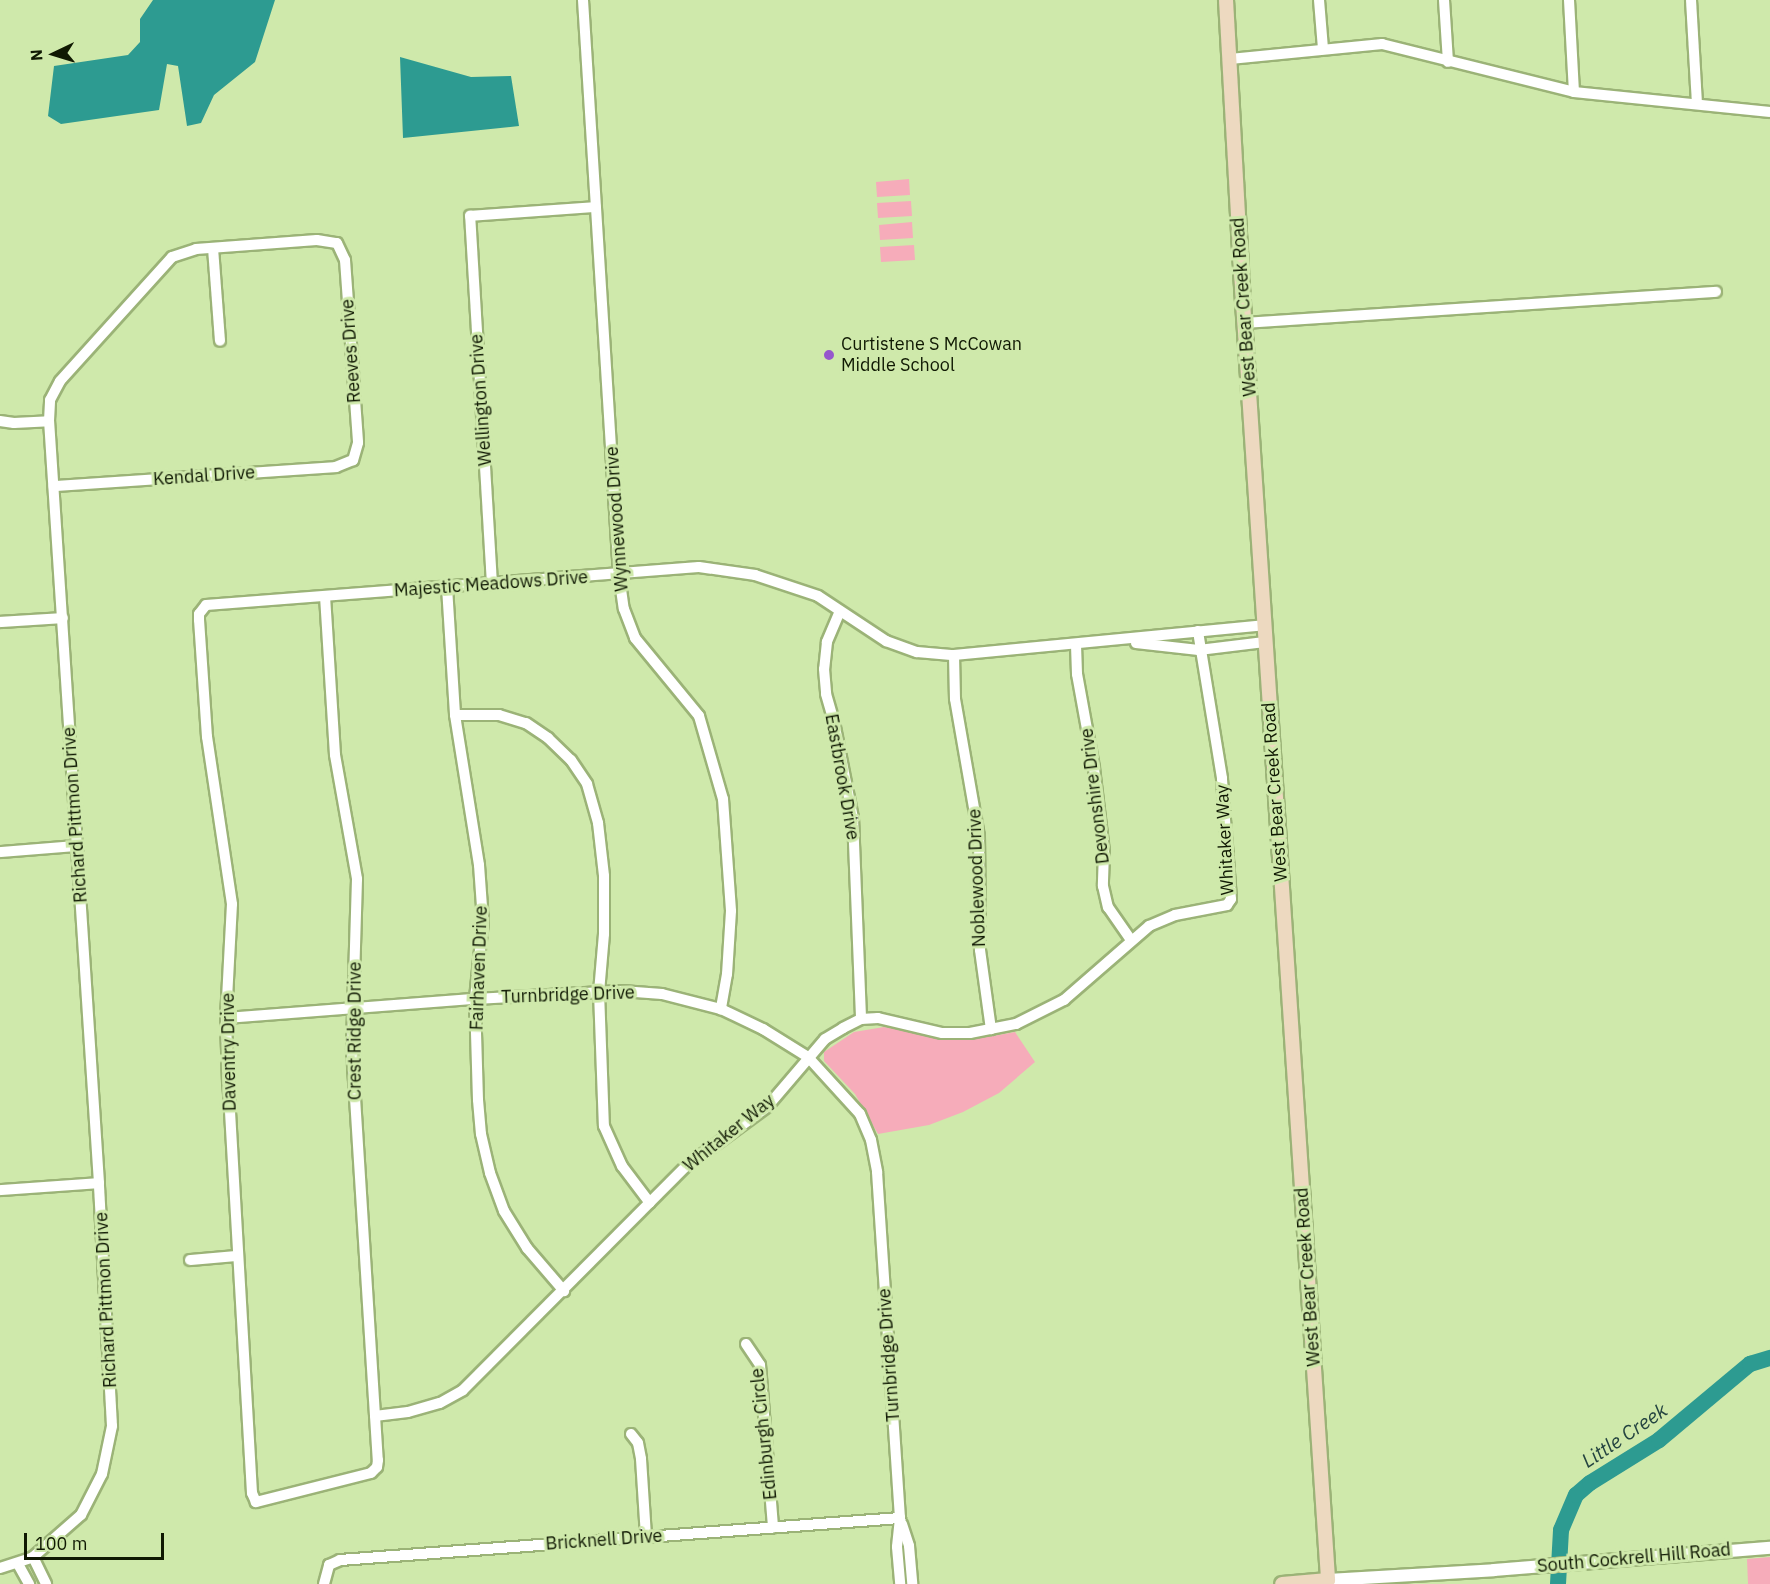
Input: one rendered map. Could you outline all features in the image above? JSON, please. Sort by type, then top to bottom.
[{"type":"main road","name":"West Bear Creek Road","points":[[1226,0],[1265,642],[1328,1582]]},
{"type":"main road","name":"South Cockrell Hill Road","points":[[1282,1584],[1328,1582]]},
{"type":"street","name":"Wynnewood Drive","points":[[584,0],[624,609],[635,638],[699,716],[723,799],[731,911],[727,974],[721,1009]]},
{"type":"street","points":[[1319,0],[1323,49]]},
{"type":"street","points":[[1444,0],[1448,62]]},
{"type":"street","points":[[1569,0],[1574,92]]},
{"type":"street","points":[[1691,0],[1697,104]]},
{"type":"street","points":[[1230,59],[1382,44],[1574,92],[1770,112]]},
{"type":"street","name":"Wellington Drive","points":[[492,584],[470,216],[597,207]]},
{"type":"street","name":"Richard Pittmon Drive","points":[[0,1568],[18,1564],[33,1557],[81,1515],[102,1474],[109,1446],[111,1394],[78,846],[49,421],[50,400],[60,381],[171,258],[196,249],[318,240],[337,243]]},
{"type":"street","name":"Reeves Drive","points":[[337,243],[345,260],[358,443],[353,460]]},
{"type":"street","points":[[213,248],[220,341]]},
{"type":"street","points":[[1245,323],[1716,292]]},
{"type":"street","points":[[0,421],[14,423],[49,421]]},
{"type":"street","name":"Kendal Drive","points":[[54,486],[336,467],[353,460]]},
{"type":"street","name":"Majestic Meadows Drive","points":[[206,605],[620,575],[699,567],[755,575],[818,596],[886,641],[902,648],[954,655],[1264,625]]},
{"type":"street","name":"Fairhaven Drive","points":[[447,588],[455,716],[479,865],[483,921],[475,999],[478,1100],[490,1173],[504,1211],[527,1248],[564,1291]]},
{"type":"street","name":"Crest Ridge Drive","points":[[324,596],[335,755],[357,879],[351,1009],[377,1467]]},
{"type":"street","name":"Daventry Drive","points":[[206,605],[199,614],[199,620],[207,737],[232,904],[226,1018],[237,1256],[252,1493],[256,1502],[371,1473],[377,1467]]},
{"type":"street","name":"Eastbrook Drive","points":[[840,611],[827,642],[824,669],[826,694],[834,722],[853,818],[861,1019]]},
{"type":"street","points":[[0,622],[63,618]]},
{"type":"street","name":"Whitaker Way","points":[[375,1416],[408,1412],[440,1403],[463,1390],[685,1167],[767,1107],[825,1039],[861,1019],[878,1018],[942,1033],[970,1033],[1016,1024],[1064,1000],[1149,926],[1174,915],[1227,905],[1231,899],[1222,777],[1211,703],[1199,650],[1198,632]]},
{"type":"street","name":"Majestic Meadows Drive","points":[[1115,641],[1199,650],[1265,642]]},
{"type":"street","name":"Devonshire Drive","points":[[1076,645],[1077,674],[1092,758],[1103,841],[1104,886],[1108,907],[1131,940]]},
{"type":"street","name":"Noblewood Drive","points":[[954,655],[955,699],[979,836],[980,950],[991,1029]]},
{"type":"street","points":[[455,716],[490,714],[526,723],[548,738],[571,760],[587,784],[598,823],[604,876],[604,934],[599,992],[604,1126],[622,1166],[650,1203]]},
{"type":"street","points":[[0,852],[78,846]]},
{"type":"street","name":"Turnbridge Drive","points":[[226,1018],[475,999],[622,991],[662,994],[721,1009],[763,1029],[808,1057],[860,1114],[871,1140],[877,1172],[900,1518],[897,1547],[900,1584]]},
{"type":"street","points":[[0,1190],[99,1183]]},
{"type":"street","points":[[190,1260],[237,1256]]},
{"type":"street","name":"Edinburgh Circle","points":[[746,1344],[760,1365],[773,1527]]},
{"type":"street","points":[[631,1434],[638,1443],[641,1459],[646,1536]]},
{"type":"street","name":"Turnbridge Drive","points":[[900,1518],[909,1546],[912,1584]]},
{"type":"street","name":"Bricknell Drive","points":[[324,1584],[329,1565],[340,1560],[900,1518]]},
{"type":"street","name":"South Cockrell Hill Road","points":[[1328,1582],[1770,1548]]},
{"type":"street","points":[[33,1557],[46,1584]]},
{"type":"street","points":[[18,1564],[29,1584]]},
{"type":"shaded area","points":[[909,179],[910,195],[877,197],[876,182]]},
{"type":"shaded area","points":[[911,201],[912,216],[878,218],[877,203]]},
{"type":"shaded area","points":[[912,222],[913,238],[880,240],[879,225]]},
{"type":"shaded area","points":[[914,245],[915,260],[881,262],[880,247]]},
{"type":"shaded area","points":[[884,1027],[956,1040],[1015,1032],[1035,1062],[999,1093],[963,1112],[929,1125],[878,1134],[855,1094],[824,1061],[824,1052],[854,1032]]},
{"type":"shaded area","points":[[1770,1557],[1770,1584],[1748,1584],[1747,1559]]},
{"type":"water","points":[[153,0],[275,0],[255,62],[214,95],[201,123],[187,126],[178,66],[167,64],[159,110],[61,124],[48,116],[54,66],[128,55],[140,42],[140,19]]},
{"type":"water","points":[[400,57],[471,77],[511,76],[519,126],[403,138]]},
{"type":"waterway","name":"Little Creek","points":[[1558,1584],[1561,1530],[1576,1495],[1590,1483],[1659,1440],[1750,1364],[1770,1358]]},
{"type":"place","name":"Curtistene S McCowan Middle School","points":[[829,355]]}]
